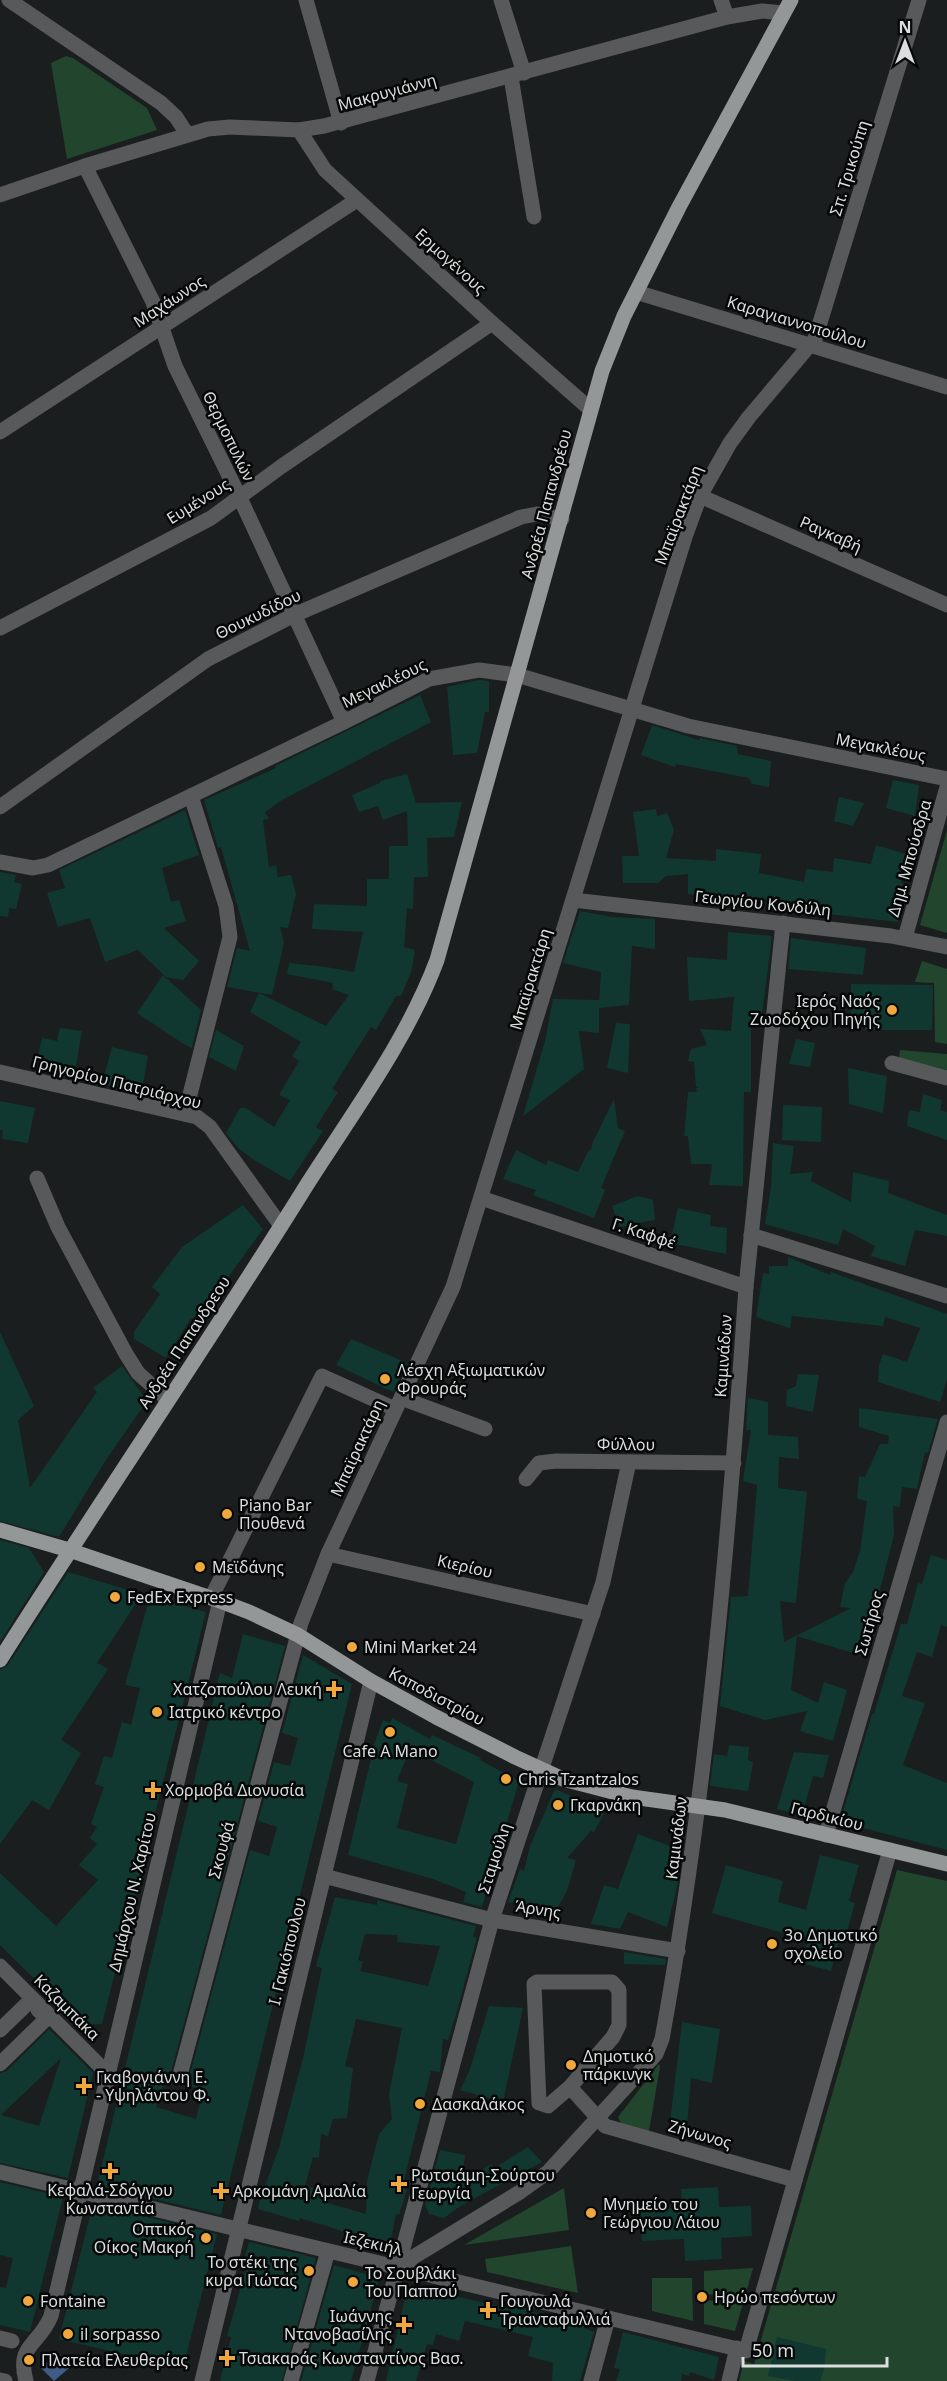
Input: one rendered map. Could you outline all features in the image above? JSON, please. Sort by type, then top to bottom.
[{"type":"main road","name":"Ανδρέα Παπανδρέου","points":[[397,1042],[427,986],[437,960],[562,519],[590,409],[614,339],[636,292],[787,7]]},
{"type":"main road","name":"Ανδρέα Παπανδρεου","points":[[0,1660],[69,1550],[281,1226],[397,1042]]},
{"type":"main road","name":"Καποδιστρίου","points":[[0,1530],[69,1550],[215,1599],[298,1635],[371,1681],[542,1770],[598,1790],[632,1797],[698,1805]]},
{"type":"main road","name":"Γαρδικίου","points":[[698,1805],[947,1864]]},
{"type":"street","points":[[9,0],[161,103],[176,117],[188,134]]},
{"type":"street","points":[[306,0],[341,123]]},
{"type":"street","points":[[501,0],[517,75],[534,217]]},
{"type":"street","points":[[721,0],[727,17]]},
{"type":"street","name":"Σπ. Τρικούπη","points":[[811,346],[818,333],[919,0]]},
{"type":"street","name":"Μακρυγιάννη","points":[[0,195],[85,166],[208,129],[230,127],[298,130],[341,123],[727,17],[787,7]]},
{"type":"street","name":"Ερμογένους","points":[[298,130],[321,165],[357,200],[590,409]]},
{"type":"street","name":"Θερμοπυλών","points":[[85,166],[153,303],[175,366],[240,498],[344,722]]},
{"type":"street","name":"Μαχάωνος","points":[[0,432],[357,200]]},
{"type":"street","name":"Καραγιαννοπούλου","points":[[636,292],[947,387]]},
{"type":"street","name":"Ευμένους","points":[[0,628],[211,518],[282,466],[492,323]]},
{"type":"street","name":"Μπαϊρακτάρη","points":[[298,1635],[311,1594],[328,1554],[447,1303],[466,1250],[685,537],[700,496],[718,461],[748,417],[811,346]]},
{"type":"street","name":"Ραγκαβή","points":[[700,496],[947,605]]},
{"type":"street","name":"Θουκυδίδου","points":[[0,807],[191,669],[294,615],[521,517],[537,514],[562,519]]},
{"type":"street","name":"Μεγακλέους","points":[[0,862],[29,868],[45,866],[429,679],[479,670],[517,675],[700,728],[947,779]]},
{"type":"street","name":"Δημ. Μπούσδρα","points":[[905,938],[947,787]]},
{"type":"street","points":[[185,1114],[230,937],[226,906],[191,796]]},
{"type":"street","name":"Γεωργίου Κονδύλη","points":[[573,900],[905,938],[947,947]]},
{"type":"street","points":[[746,1287],[783,923]]},
{"type":"street","points":[[892,1063],[947,1078]]},
{"type":"street","name":"Γρηγορίου Πατριάρχου","points":[[0,1072],[197,1117],[210,1127],[281,1226]]},
{"type":"street","points":[[37,1178],[58,1227],[126,1354],[138,1373],[168,1400]]},
{"type":"street","name":"Γ. Καφφέ","points":[[481,1198],[746,1287]]},
{"type":"street","points":[[752,1235],[757,1239],[947,1296]]},
{"type":"street","name":"Καμινάδων","points":[[397,2267],[536,2182],[548,2172],[656,2054],[662,2039],[678,1950],[698,1805],[734,1463],[746,1287]]},
{"type":"street","name":"Δημάρχου Ν. Χαρίτου","points":[[26,2381],[23,2356],[46,2329],[51,2316],[215,1599],[322,1376],[398,1404]]},
{"type":"street","points":[[398,1404],[485,1429]]},
{"type":"street","name":"Σωτήρος","points":[[826,1834],[947,1422]]},
{"type":"street","name":"Φύλλου","points":[[526,1479],[539,1464],[556,1461],[734,1463]]},
{"type":"street","name":"Σταμούλη","points":[[367,2381],[492,1920],[594,1614],[609,1559],[629,1462]]},
{"type":"street","name":"Κιερίου","points":[[328,1554],[594,1614]]},
{"type":"street","name":"Σκουφά","points":[[180,2074],[298,1635]]},
{"type":"street","name":"Ι. Γακιόπουλου","points":[[201,2381],[371,1681]]},
{"type":"street","points":[[729,2381],[737,2348],[746,2351],[890,1851]]},
{"type":"street","name":"Άρνης","points":[[324,1876],[492,1920],[678,1950]]},
{"type":"street","name":"Καζαμπάκα","points":[[0,1966],[31,2000],[108,2074]]},
{"type":"street","points":[[0,1972],[47,2018],[0,2064]]},
{"type":"street","points":[[537,1982],[612,1982],[619,1990],[619,2025],[613,2037],[570,2087],[548,2106],[539,2103],[534,1984],[537,1982]]},
{"type":"street","points":[[0,2030],[31,2000]]},
{"type":"street","points":[[570,2087],[598,2119]]},
{"type":"street","name":"Ζήνωνος","points":[[598,2119],[605,2126],[795,2180]]},
{"type":"street","name":"Ιεζεκιήλ","points":[[0,2172],[737,2348]]},
{"type":"street","points":[[291,2381],[328,2251]]},
{"type":"street","points":[[591,2381],[608,2318]]},
{"type":"street","points":[[0,2380],[5,2381]]},
{"type":"green space","points":[[66,56],[73,58],[147,108],[157,130],[67,159],[51,63]]},
{"type":"green space","points":[[947,830],[947,933],[920,925]]},
{"type":"green space","points":[[922,961],[947,969],[947,1044],[935,1042],[934,983],[915,982]]},
{"type":"green space","points":[[900,1050],[947,1054],[947,1070],[899,1058]]},
{"type":"green space","points":[[897,1870],[947,1881],[947,2381],[739,2381],[744,2361],[754,2364]]},
{"type":"green space","points":[[659,2064],[649,2131],[621,2124],[618,2117]]},
{"type":"green space","points":[[564,2188],[569,2230],[464,2245]]},
{"type":"green space","points":[[571,2246],[578,2293],[487,2272],[485,2259]]},
{"type":"green space","points":[[753,2268],[745,2297],[704,2294],[704,2271]]},
{"type":"green space","points":[[652,2278],[692,2278],[693,2321],[652,2311]]},
{"type":"green space","points":[[704,2300],[743,2303],[735,2331],[704,2324]]},
{"type":"water","points":[[55,2354],[69,2368],[54,2381],[41,2368]]},
{"type":"building","points":[[479,680],[489,681],[489,712],[485,712],[477,753],[453,755],[447,687]]},
{"type":"building","points":[[420,695],[431,722],[282,800],[265,812],[269,819],[263,820],[269,867],[276,865],[278,877],[291,875],[296,894],[288,928],[280,927],[284,943],[272,995],[227,987],[237,948],[250,951],[221,847],[218,848],[204,800],[276,768],[275,766]]},
{"type":"building","points":[[652,725],[699,740],[700,738],[737,746],[738,754],[771,761],[769,787],[752,784],[749,778],[676,764],[675,767],[641,755]]},
{"type":"building","points":[[407,774],[416,803],[462,802],[454,837],[427,838],[428,877],[414,877],[413,909],[407,908],[404,947],[415,950],[411,972],[401,996],[396,996],[376,1030],[371,1027],[332,1089],[338,1092],[316,1127],[323,1131],[290,1181],[238,1148],[226,1133],[240,1108],[246,1108],[274,1127],[290,1100],[279,1095],[299,1061],[292,1056],[301,1042],[250,1012],[259,993],[326,1026],[349,995],[332,989],[333,983],[287,974],[289,963],[354,972],[363,932],[312,929],[314,904],[367,906],[367,879],[389,879],[389,846],[408,846],[407,811],[383,820],[378,806],[359,812],[352,795],[380,781]]},
{"type":"building","points":[[893,780],[919,785],[915,816],[886,808]]},
{"type":"building","points":[[839,797],[864,803],[853,826],[834,821]]},
{"type":"building","points":[[656,809],[657,816],[667,813],[674,830],[666,858],[716,861],[716,849],[761,854],[759,873],[804,882],[806,869],[833,872],[834,858],[871,864],[876,845],[909,855],[901,883],[908,885],[898,922],[802,911],[802,907],[763,899],[688,894],[688,874],[666,876],[658,883],[623,883],[622,856],[639,856],[633,812]]},
{"type":"building","points":[[185,810],[199,855],[162,868],[171,902],[179,900],[186,921],[164,928],[199,961],[183,980],[166,977],[138,950],[105,962],[90,918],[58,927],[47,893],[65,888],[59,870]]},
{"type":"building","points":[[0,872],[16,875],[14,882],[22,884],[16,909],[9,908],[8,917],[0,916]]},
{"type":"building","points":[[580,911],[613,917],[655,919],[655,949],[632,946],[629,1005],[599,1008],[599,1033],[579,1031],[584,1069],[523,1116],[545,1041],[553,999],[599,1000],[599,1003],[601,972],[563,963]]},
{"type":"building","points":[[728,932],[772,936],[762,1015],[751,1014],[751,1092],[744,1092],[743,1186],[709,1185],[712,1164],[691,1164],[688,1136],[684,1136],[688,1092],[697,1092],[696,1088],[699,1087],[696,1087],[694,1062],[688,1061],[691,1049],[707,1045],[700,1029],[731,1031],[734,997],[689,1001],[687,957],[727,960]]},
{"type":"building","points":[[791,938],[866,948],[863,975],[788,969]]},
{"type":"building","points":[[163,975],[201,1010],[192,1048],[137,1013]]},
{"type":"building","name":"Ιερός Ναός Ζωοδόχου Πηγής","points":[[851,984],[933,985],[932,1030],[865,1030],[865,1024],[851,1024]]},
{"type":"building","points":[[616,1023],[630,1024],[628,1073],[607,1068]]},
{"type":"building","points":[[60,1028],[82,1031],[76,1066],[55,1063],[54,1070],[36,1067],[42,1038],[57,1041]]},
{"type":"building","points":[[216,1030],[244,1046],[236,1071],[209,1057]]},
{"type":"building","points":[[796,1039],[815,1043],[810,1067],[789,1064]]},
{"type":"building","points":[[112,1047],[148,1056],[141,1094],[102,1084]]},
{"type":"building","points":[[848,1068],[887,1076],[883,1113],[849,1104]]},
{"type":"building","points":[[923,1094],[942,1100],[940,1110],[947,1112],[947,1140],[907,1126],[909,1110],[920,1112]]},
{"type":"building","points":[[614,1099],[618,1128],[625,1131],[601,1188],[605,1190],[594,1218],[533,1195],[536,1190],[503,1179],[516,1150],[546,1165],[548,1160],[578,1172],[591,1150]]},
{"type":"building","points":[[0,1101],[35,1108],[28,1143],[2,1139]]},
{"type":"building","points":[[783,1105],[822,1107],[821,1142],[782,1140]]},
{"type":"building","points":[[773,1143],[794,1146],[790,1174],[813,1172],[811,1181],[851,1202],[853,1172],[889,1181],[888,1193],[947,1215],[947,1236],[915,1230],[905,1266],[871,1256],[875,1246],[843,1229],[838,1245],[765,1224],[771,1187]]},
{"type":"building","points":[[638,1196],[653,1200],[655,1220],[620,1227],[612,1206]]},
{"type":"building","points":[[243,1205],[263,1229],[196,1322],[191,1318],[166,1358],[134,1339],[134,1332],[160,1294],[152,1287],[182,1247]]},
{"type":"building","points":[[678,1208],[711,1215],[710,1226],[727,1228],[726,1254],[670,1243]]},
{"type":"building","points":[[788,1257],[830,1275],[831,1272],[947,1314],[947,1380],[940,1402],[878,1382],[879,1365],[883,1354],[907,1362],[920,1328],[885,1317],[883,1326],[792,1316],[790,1328],[756,1317],[763,1273],[769,1274],[769,1266],[788,1266]]},
{"type":"building","points":[[0,1332],[34,1406],[18,1420],[30,1488],[97,1392],[93,1388],[122,1366],[147,1401],[107,1458],[59,1537],[0,1521]]},
{"type":"building","name":"Λέσχη Αξιωματικών Φρουράς","points":[[351,1339],[407,1363],[393,1392],[336,1365]]},
{"type":"building","points":[[798,1374],[819,1375],[813,1412],[786,1406],[787,1390],[796,1386]]},
{"type":"building","points":[[748,1398],[768,1402],[768,1435],[798,1437],[799,1459],[779,1457],[778,1488],[807,1492],[796,1603],[780,1601],[784,1642],[851,1608],[840,1607],[845,1583],[853,1572],[860,1551],[867,1501],[857,1499],[859,1476],[865,1477],[880,1444],[888,1444],[889,1436],[859,1427],[859,1408],[938,1419],[928,1453],[925,1452],[917,1489],[902,1487],[900,1507],[893,1506],[894,1535],[863,1656],[797,1636],[791,1690],[818,1703],[824,1682],[847,1690],[833,1741],[800,1731],[807,1711],[765,1720],[720,1706],[731,1597],[748,1596],[757,1485],[743,1481],[751,1430],[746,1430]]},
{"type":"building","points":[[0,1540],[29,1548],[44,1572],[0,1642]]},
{"type":"building","points":[[931,1555],[947,1560],[947,1627],[941,1625],[932,1657],[917,1652],[902,1696],[925,1703],[903,1765],[947,1783],[947,1850],[840,1822],[901,1624],[907,1624],[918,1583],[922,1584]]},
{"type":"building","points":[[68,1572],[142,1594],[97,1663],[108,1669],[61,1740],[81,1753],[49,1810],[32,1800],[0,1844],[0,1670],[8,1665]]},
{"type":"building","points":[[150,1596],[206,1612],[102,2024],[73,2025],[61,2013],[65,2009],[0,1945],[0,1873],[56,1926],[98,1880],[79,1865],[97,1844],[90,1838],[97,1827],[91,1824],[104,1787],[95,1784],[104,1756],[112,1758],[122,1722],[131,1725],[140,1688],[125,1685]]},
{"type":"building","points":[[243,1634],[285,1646],[171,2072],[173,2081],[165,2079],[156,2107],[196,2119],[203,2090],[183,2084],[189,2078],[250,1850],[269,1856],[277,1827],[258,1821],[274,1762],[290,1766],[298,1738],[282,1733],[303,1655],[352,1684],[221,2215],[97,2185],[220,1673],[232,1678]]},
{"type":"building","points":[[392,1718],[430,1739],[432,1735],[481,1758],[480,1760],[519,1781],[482,1907],[463,1902],[466,1892],[433,1879],[348,1855],[375,1742],[383,1720],[390,1723]],"holes":[[[410,1749],[474,1782],[456,1844],[397,1828],[408,1784],[397,1781]]]},
{"type":"building","points":[[729,1745],[749,1747],[748,1760],[753,1762],[748,1791],[710,1786],[714,1754],[727,1756]]},
{"type":"building","points":[[794,1752],[829,1755],[823,1778],[813,1776],[802,1815],[777,1809]]},
{"type":"building","points":[[555,1789],[605,1811],[594,1832],[591,1831],[567,1858],[576,1860],[567,1891],[554,1914],[508,1902],[520,1869],[524,1871],[530,1846]]},
{"type":"building","points":[[638,1834],[678,1849],[676,1856],[681,1857],[667,1927],[628,1912],[620,1929],[591,1924],[604,1885],[618,1889]]},
{"type":"building","points":[[820,1855],[859,1865],[849,1901],[855,1903],[847,1932],[842,1930],[831,1971],[802,1963],[808,1940],[712,1913],[726,1865],[783,1881],[778,1902],[806,1910]]},
{"type":"building","points":[[335,1897],[377,1905],[377,1900],[476,1926],[473,1937],[477,1938],[457,2011],[448,2040],[443,2039],[440,2072],[431,2071],[402,2188],[407,2190],[399,2215],[396,2214],[390,2245],[362,2240],[300,2218],[299,2221],[258,2209],[262,2185],[265,2186],[279,2148],[303,2058],[322,1968],[316,1966]],"holes":[[[365,1934],[398,1935],[397,1942],[440,1946],[428,1986],[360,1971],[363,1962],[358,1960]],[[356,2019],[402,2028],[389,2094],[392,2119],[379,2134],[367,2181],[366,2214],[328,2203],[332,2192],[305,2186],[313,2157],[319,2158],[321,2134],[328,2136],[333,2119],[347,2118],[353,2068],[345,2066]]]},
{"type":"building","points":[[624,1952],[666,1959],[665,1965],[624,1964]]},
{"type":"building","points":[[489,2006],[523,2008],[503,2102],[460,2090],[469,2072]]},
{"type":"building","points":[[682,2022],[720,2029],[712,2083],[691,2078],[687,2126],[670,2123]]},
{"type":"building","points":[[49,2029],[93,2073],[68,2178],[0,2163],[0,2073],[7,2071]],"holes":[[[61,2058],[39,2126],[1,2115]]]},
{"type":"building","points":[[528,2147],[542,2162],[460,2206],[444,2218],[429,2214],[425,2205],[440,2150],[465,2155],[462,2181],[492,2164],[494,2168]]},
{"type":"building","points":[[0,2182],[63,2197],[30,2332],[0,2325],[0,2287],[6,2288],[13,2258],[0,2255]]},
{"type":"building","points":[[718,2187],[719,2207],[751,2206],[752,2236],[721,2238],[722,2259],[685,2261],[684,2239],[642,2241],[640,2210],[682,2208],[681,2189]]},
{"type":"building","points":[[93,2204],[217,2234],[183,2368],[59,2339]]},
{"type":"building","points":[[249,2242],[316,2258],[282,2381],[220,2381],[231,2337],[227,2336],[246,2269],[242,2268]]},
{"type":"building","points":[[334,2265],[379,2278],[359,2353],[351,2381],[301,2381]]},
{"type":"building","points":[[408,2285],[510,2309],[511,2305],[565,2322],[566,2318],[586,2323],[584,2328],[594,2332],[580,2381],[552,2381],[553,2363],[528,2356],[533,2337],[465,2321],[459,2341],[436,2334],[433,2345],[427,2344],[416,2381],[386,2381]]},
{"type":"building","points":[[623,2332],[719,2357],[714,2380],[690,2372],[689,2376],[682,2374],[681,2381],[616,2381],[620,2369],[614,2368]]},
{"type":"building","points":[[777,2337],[826,2349],[820,2381],[794,2381],[768,2376]]},
{"type":"place","name":"Ιερός Ναός Ζωοδόχου Πηγής","points":[[892,1010]]},
{"type":"place","name":"Λέσχη Αξιωματικών Φρουράς","points":[[385,1379]]},
{"type":"place","name":"Piano Bar Πουθενά","points":[[227,1514]]},
{"type":"place","name":"Μεϊδάνης","points":[[200,1567]]},
{"type":"place","name":"FedEx Express","points":[[115,1597]]},
{"type":"place","name":"Mini Market 24","points":[[352,1647]]},
{"type":"place","name":"Χατζοπούλου Λευκή","points":[[334,1689]]},
{"type":"place","name":"Ιατρικό κέντρο","points":[[157,1712]]},
{"type":"place","name":"Cafe A Mano","points":[[390,1732]]},
{"type":"place","name":"Chris Tzantzalos","points":[[506,1779]]},
{"type":"place","name":"Χορμοβά Διονυσία","points":[[153,1790]]},
{"type":"place","name":"Γκαρνάκη","points":[[558,1805]]},
{"type":"place","name":"3ο Δημοτικό σχολείο","points":[[772,1944]]},
{"type":"place","name":"Δημοτικό πάρκινγκ","points":[[571,2065]]},
{"type":"place","name":"Γκαβογιάννη Ε. - Υψηλάντου Φ.","points":[[84,2086]]},
{"type":"place","name":"Δασκαλάκος","points":[[420,2104]]},
{"type":"place","name":"Κεφαλά-Σδόγγου Κωνσταντία","points":[[110,2171]]},
{"type":"place","name":"Ρωτσιάμη-Σούρτου Γεωργία","points":[[399,2184]]},
{"type":"place","name":"Αρκομάνη Αμαλία","points":[[221,2191]]},
{"type":"place","name":"Μνημείο του Γεώργιου Λάιου","points":[[591,2213]]},
{"type":"place","name":"Οπτικός Οίκος Μακρή","points":[[206,2238]]},
{"type":"place","name":"Το στέκι της κυρα Γιώτας","points":[[309,2271]]},
{"type":"place","name":"Το Σουβλάκι Του Παππού","points":[[353,2282]]},
{"type":"place","name":"Ηρώο πεσόντων","points":[[702,2297]]},
{"type":"place","name":"Fontaine","points":[[28,2301]]},
{"type":"place","name":"Γουγουλά Τριανταφυλλιά","points":[[488,2310]]},
{"type":"place","name":"Ιωάννης Ντανοβασίλης","points":[[404,2325]]},
{"type":"place","name":"il sorpasso","points":[[68,2334]]},
{"type":"place","name":"Τσιακαράς Κωνσταντίνος Βασ.","points":[[227,2358]]},
{"type":"place","name":"Πλατεία Ελευθερίας","points":[[29,2360]]}]
